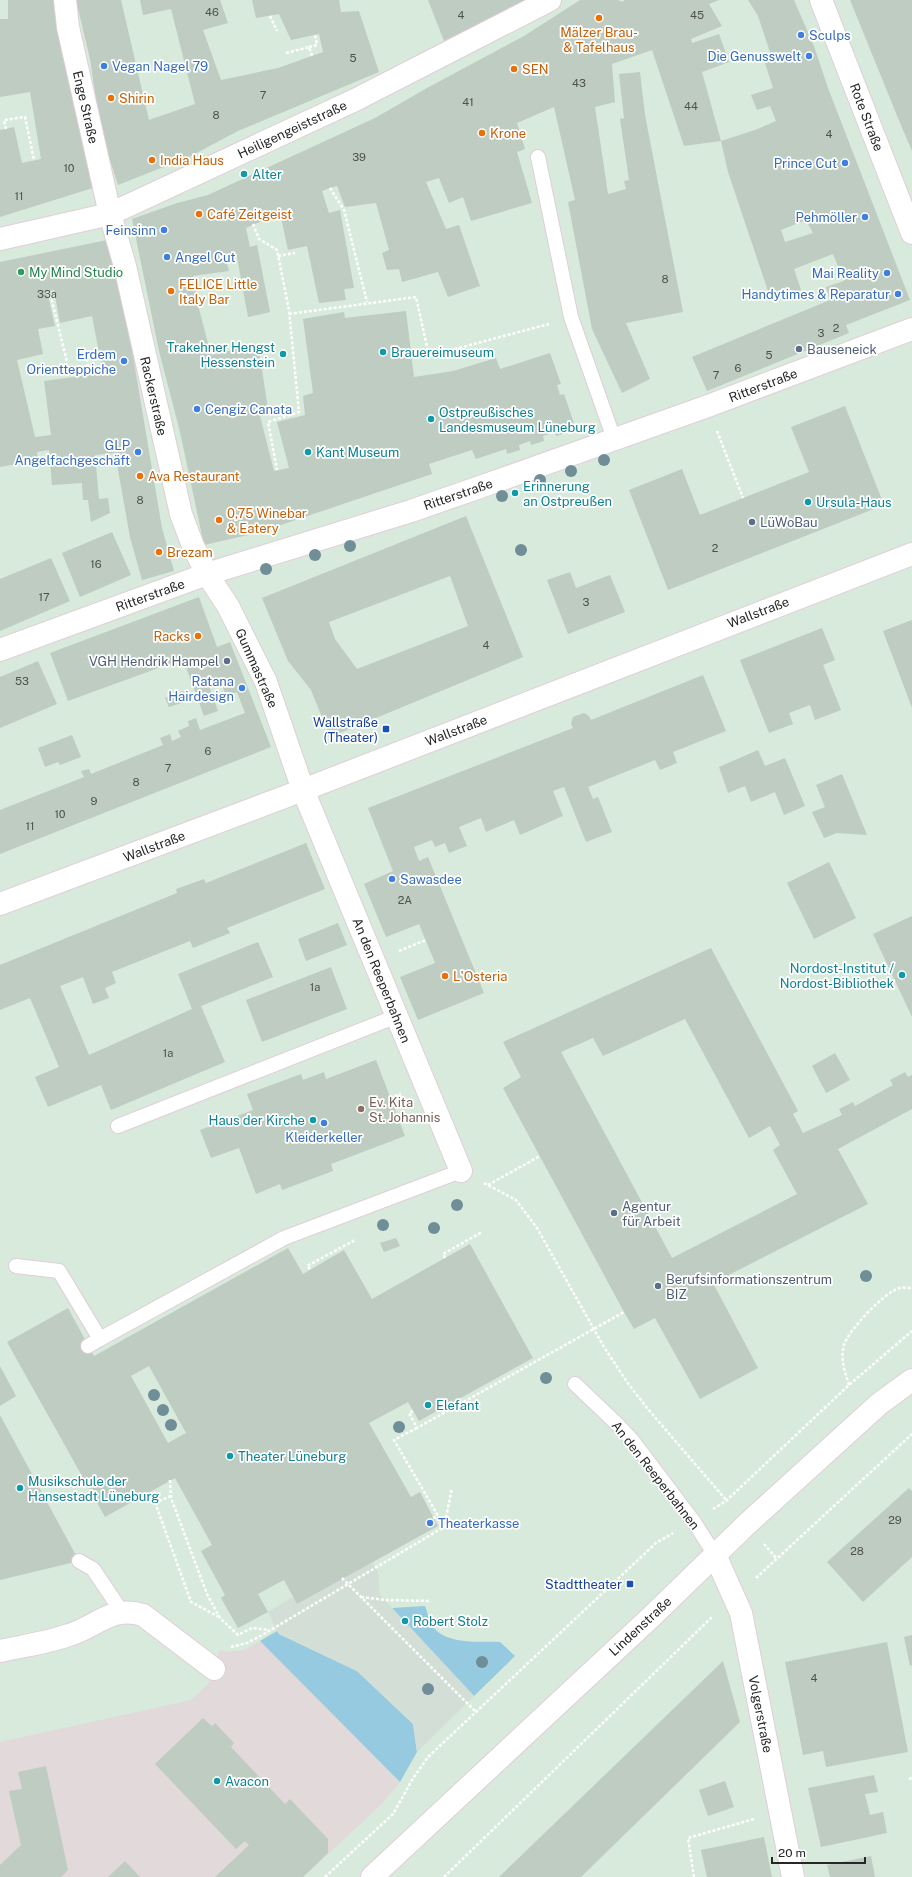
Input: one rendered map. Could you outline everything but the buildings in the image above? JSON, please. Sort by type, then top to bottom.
[{"type":"street","name":"Enge Straße","points":[[65,0],[68,27],[110,214]]},
{"type":"street","name":"Heiligengeiststraße","points":[[0,239],[110,214],[355,100],[550,0]]},
{"type":"street","name":"Rote Straße","points":[[820,0],[912,233]]},
{"type":"street","name":"Rackerstraße","points":[[110,214],[125,266],[181,514],[193,546],[207,574]]},
{"type":"street","name":"Ritterstraße","points":[[0,650],[207,574],[410,511],[708,406],[912,329]]},
{"type":"street","name":"Wallstraße","points":[[0,904],[303,790],[912,554]]},
{"type":"street","name":"Gummastraße","points":[[207,574],[228,606],[266,682],[303,790]]},
{"type":"street","name":"An den Reeperbahnen","points":[[303,790],[461,1170]]},
{"type":"street","name":"Lindenstraße","points":[[372,1877],[650,1618],[747,1524],[879,1404],[912,1380]]},
{"type":"street","name":"Volgerstraße","points":[[715,1555],[735,1596],[741,1613],[793,1877]]},
{"type":"street","points":[[0,1651],[71,1635],[108,1616],[122,1612],[133,1612],[143,1615],[214,1669]]},
{"type":"lane","points":[[538,157],[571,318],[614,439]]},
{"type":"lane","points":[[118,1126],[397,1016]]},
{"type":"lane","points":[[16,1266],[59,1271],[94,1343],[284,1238],[461,1170]]},
{"type":"lane","name":"An den Reeperbahnen","points":[[575,1384],[624,1431],[694,1522],[715,1555]]},
{"type":"lane","points":[[79,1561],[93,1569],[122,1612]]},
{"type":"path","points":[[270,16],[277,31]]},
{"type":"path","points":[[286,53],[317,45],[315,35]]},
{"type":"path","points":[[310,47],[312,56]]},
{"type":"path","points":[[6,129],[4,120],[25,117],[34,160]]},
{"type":"path","points":[[330,188],[344,210],[367,302]]},
{"type":"path","points":[[253,224],[259,239],[277,250],[289,314],[299,412],[268,422],[277,470]]},
{"type":"path","points":[[278,256],[295,253]]},
{"type":"path","points":[[48,294],[50,293],[67,362]]},
{"type":"path","points":[[289,314],[367,302],[416,297],[429,356],[571,318]]},
{"type":"path","points":[[87,360],[89,375]]},
{"type":"path","points":[[708,406],[743,498]]},
{"type":"path","points":[[390,1098],[403,1093]]},
{"type":"path","points":[[488,1185],[540,1156]]},
{"type":"path","points":[[461,1170],[516,1200],[537,1228],[608,1352],[647,1408],[777,1559]]},
{"type":"path","points":[[445,1258],[443,1254],[482,1232]]},
{"type":"path","points":[[310,1270],[307,1266],[355,1240]]},
{"type":"path","points":[[849,1385],[842,1363],[844,1346],[850,1332],[891,1292],[899,1288],[912,1288]]},
{"type":"path","points":[[444,1527],[394,1440],[624,1312]]},
{"type":"path","points":[[325,1877],[393,1814],[412,1780],[428,1757],[656,1543],[694,1522],[726,1500],[849,1385],[912,1330]]},
{"type":"path","points":[[413,1411],[409,1413],[417,1428]]},
{"type":"path","points":[[444,1877],[735,1596],[912,1434]]},
{"type":"path","points":[[170,1480],[171,1496],[206,1594],[220,1618]]},
{"type":"path","points":[[264,1634],[444,1527],[452,1488]]},
{"type":"path","points":[[171,1496],[159,1501],[156,1505],[191,1602],[220,1618],[238,1635],[252,1628],[270,1631]]},
{"type":"path","points":[[434,1518],[438,1516]]},
{"type":"path","points":[[342,1578],[476,1712]]},
{"type":"path","points":[[361,1597],[385,1600],[430,1601]]},
{"type":"path","points":[[694,1877],[688,1838],[780,1811]]},
{"type":"shaded area","points":[[372,1562],[378,1572],[380,1595],[474,1696],[417,1752],[413,1724],[357,1671],[279,1634],[268,1612],[293,1597],[297,1604]]},
{"type":"shaded area","points":[[425,1606],[430,1622],[436,1630],[443,1635],[461,1641],[500,1642],[515,1656],[474,1696],[392,1608]]},
{"type":"shaded area","points":[[277,1631],[279,1634],[357,1671],[413,1724],[417,1752],[400,1782],[260,1641]]},
{"type":"shaded area","points":[[260,1641],[400,1782],[382,1804],[303,1877],[0,1877],[0,1742],[191,1700],[208,1684],[220,1650],[226,1652],[244,1650]]},
{"type":"place","name":"Mälzer Brau- & Tafelhaus","points":[[599,18]]},
{"type":"place","name":"Sculps","points":[[801,35]]},
{"type":"place","name":"Die Genusswelt","points":[[809,56]]},
{"type":"place","name":"Vegan Nagel 79","points":[[104,66]]},
{"type":"place","name":"SEN","points":[[514,69]]},
{"type":"place","name":"Shirin","points":[[111,98]]},
{"type":"place","name":"Krone","points":[[482,133]]},
{"type":"place","name":"India Haus","points":[[152,160]]},
{"type":"place","name":"Prince Cut","points":[[845,163]]},
{"type":"place","name":"Alter","points":[[244,174]]},
{"type":"place","name":"Café Zeitgeist","points":[[199,214]]},
{"type":"place","name":"Pehmöller","points":[[865,217]]},
{"type":"place","name":"Feinsinn","points":[[164,230]]},
{"type":"place","name":"Angel Cut","points":[[167,257]]},
{"type":"place","name":"My Mind Studio","points":[[21,272]]},
{"type":"place","name":"Mai Reality","points":[[887,273]]},
{"type":"place","name":"FELICE Little Italy Bar","points":[[171,291]]},
{"type":"place","name":"Handytimes & Reparatur","points":[[898,294]]},
{"type":"place","name":"Bauseneick","points":[[799,349]]},
{"type":"place","name":"Brauereimuseum","points":[[383,352]]},
{"type":"place","name":"Trakehner Hengst Hessenstein","points":[[283,354]]},
{"type":"place","name":"Erdem Orientteppiche","points":[[124,361]]},
{"type":"place","name":"Cengiz Canata","points":[[197,409]]},
{"type":"place","name":"Ostpreußisches Landesmuseum Lüneburg","points":[[431,419]]},
{"type":"place","name":"GLP Angelfachgeschäft","points":[[138,452]]},
{"type":"place","name":"Kant Museum","points":[[308,452]]},
{"type":"place","name":"Ava Restaurant","points":[[140,476]]},
{"type":"place","name":"Erinnerung an Ostpreußen","points":[[515,493]]},
{"type":"place","name":"Ursula-Haus","points":[[808,502]]},
{"type":"place","name":"0,75 Winebar & Eatery","points":[[219,520]]},
{"type":"place","name":"LüWoBau","points":[[752,522]]},
{"type":"place","name":"Brezam","points":[[159,552]]},
{"type":"place","name":"Racks","points":[[198,636]]},
{"type":"place","name":"VGH Hendrik Hampel","points":[[227,661]]},
{"type":"place","name":"Ratana Hairdesign","points":[[242,688]]},
{"type":"place","name":"Wallstraße (Theater)","points":[[386,729]]},
{"type":"place","name":"Sawasdee","points":[[392,879]]},
{"type":"place","name":"Nordost-Institut / Nordost-Bibliothek","points":[[902,975]]},
{"type":"place","name":"L'Osteria","points":[[445,976]]},
{"type":"place","name":"Ev. Kita St. Johannis","points":[[361,1109]]},
{"type":"place","name":"Haus der Kirche","points":[[313,1120]]},
{"type":"place","name":"Kleiderkeller","points":[[324,1123]]},
{"type":"place","name":"Agentur für Arbeit","points":[[614,1213]]},
{"type":"place","name":"Berufsinformationszentrum BIZ","points":[[658,1286]]},
{"type":"place","name":"Elefant","points":[[428,1405]]},
{"type":"place","name":"Theater Lüneburg","points":[[230,1456]]},
{"type":"place","name":"Musikschule der Hansestadt Lüneburg","points":[[20,1488]]},
{"type":"place","name":"Theaterkasse","points":[[430,1523]]},
{"type":"place","name":"Stadttheater","points":[[630,1584]]},
{"type":"place","name":"Robert Stolz","points":[[405,1621]]},
{"type":"place","name":"Avacon","points":[[217,1781]]}]
